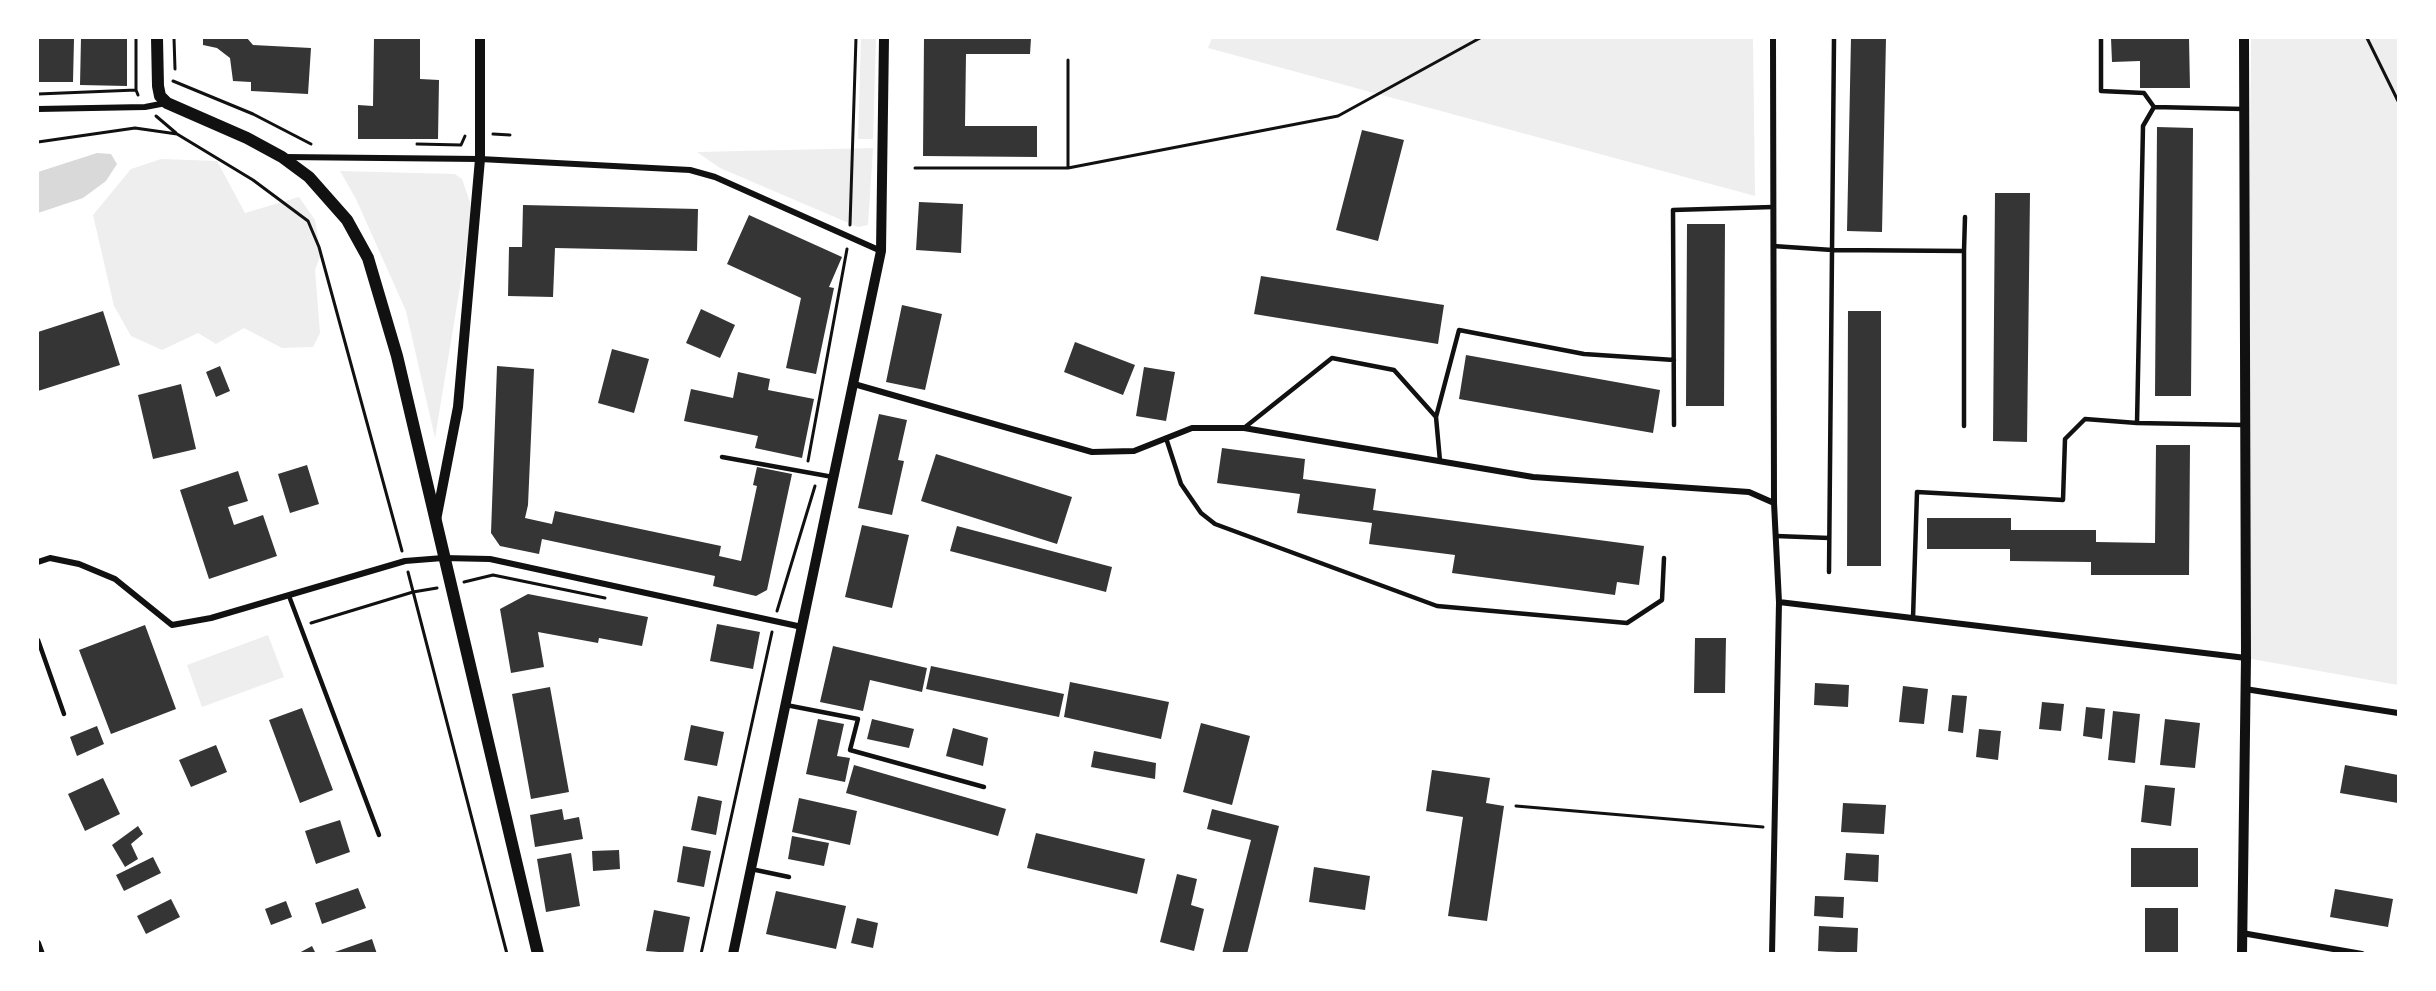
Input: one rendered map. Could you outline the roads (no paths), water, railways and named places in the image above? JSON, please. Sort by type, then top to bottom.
[{"type":"main road","points":[[157,38],[160,96],[167,103],[247,138],[282,157],[309,177],[347,220],[368,258],[397,356],[538,954]]},
{"type":"street","points":[[435,524],[458,407],[480,159],[480,38]]},
{"type":"street","points":[[733,954],[881,251],[884,38]]},
{"type":"street","points":[[1772,954],[1779,602],[1774,503],[1773,38]]},
{"type":"street","points":[[2242,954],[2246,658],[2244,38]]},
{"type":"street","points":[[38,109],[145,107],[167,103]]},
{"type":"street","points":[[282,157],[480,159],[690,170],[715,177],[881,251]]},
{"type":"street","points":[[854,384],[1092,452],[1134,451],[1192,428],[1244,428],[1533,477],[1749,492],[1774,503]]},
{"type":"street","points":[[38,562],[50,558],[79,564],[115,579],[172,625],[211,618],[405,561],[443,558],[490,559],[803,627]]},
{"type":"street","points":[[1779,602],[2246,658]]},
{"type":"street","points":[[2245,689],[2398,713]]},
{"type":"street","points":[[2242,933],[2362,954]]},
{"type":"street","points":[[38,944],[42,954]]},
{"type":"lane","points":[[1829,572],[1834,38]]},
{"type":"lane","points":[[2101,38],[2101,92],[2144,93],[2154,107]]},
{"type":"lane","points":[[2154,107],[2244,109]]},
{"type":"lane","points":[[2137,423],[2143,126],[2154,107]]},
{"type":"lane","points":[[1674,424],[1673,210],[1773,207]]},
{"type":"lane","points":[[1964,426],[1965,217]]},
{"type":"lane","points":[[1773,246],[1832,250],[1964,251]]},
{"type":"lane","points":[[1440,461],[1436,417],[1459,330],[1584,354],[1674,360]]},
{"type":"lane","points":[[1244,428],[1332,358],[1394,370],[1436,417]]},
{"type":"lane","points":[[1913,618],[1917,492],[2062,500],[2065,439],[2085,419],[2137,423],[2245,425]]},
{"type":"lane","points":[[1166,438],[1181,484],[1201,513],[1215,524],[1437,606],[1627,622],[1662,600],[1664,558]]},
{"type":"lane","points":[[722,456],[833,477]]},
{"type":"lane","points":[[1776,536],[1829,538]]},
{"type":"lane","points":[[289,596],[379,835]]},
{"type":"lane","points":[[38,640],[64,714]]},
{"type":"lane","points":[[786,705],[858,719],[850,750],[984,787]]},
{"type":"lane","points":[[751,869],[789,877]]}]
